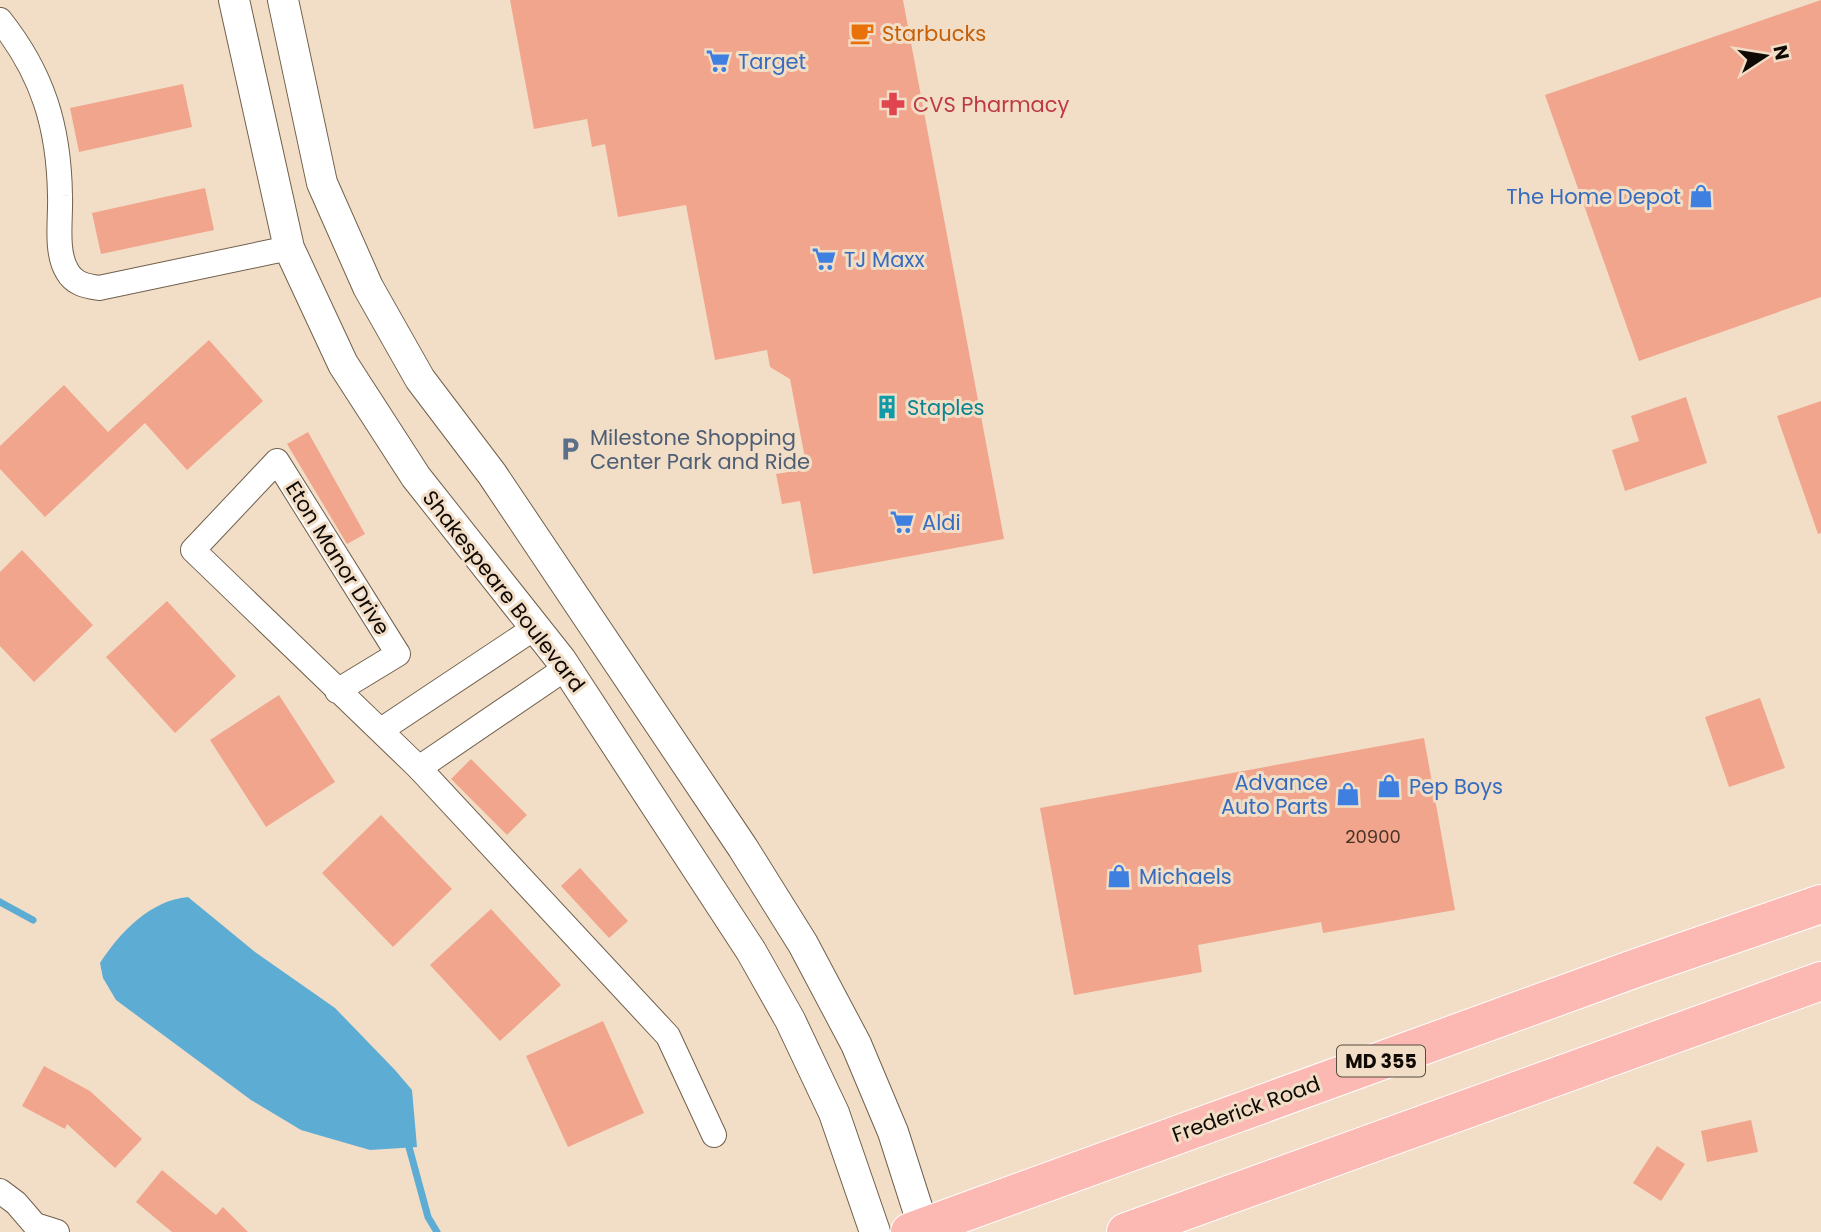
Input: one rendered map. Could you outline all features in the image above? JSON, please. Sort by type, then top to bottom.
[{"type":"main road","name":"Frederick Road","points":[[920,1230],[1639,967],[1821,904]]},
{"type":"main road","points":[[1126,1232],[1821,981]]},
{"type":"street","name":"Shakespeare Boulevard","points":[[233,0],[289,248],[343,363],[416,477],[566,668],[706,881],[790,1020],[834,1113],[875,1232]]},
{"type":"street","points":[[283,0],[322,183],[369,287],[419,379],[492,474],[743,848],[803,944],[856,1044],[893,1132],[920,1230]]},
{"type":"street","points":[[0,20],[20,45],[45,95],[56,146],[61,245],[66,271],[81,286],[99,288],[289,248]]},
{"type":"street","name":"Eton Manor Drive","points":[[337,691],[398,654],[277,461],[193,550],[337,691],[419,768],[668,1036],[714,1135]]},
{"type":"street","points":[[381,730],[536,628]]},
{"type":"street","points":[[419,768],[566,668]]},
{"type":"street","points":[[0,1191],[42,1230]]},
{"type":"water","points":[[188,897],[255,952],[335,1008],[395,1070],[412,1090],[417,1147],[370,1150],[301,1130],[251,1100],[116,1000],[103,978],[100,963],[108,951],[127,929],[149,911],[174,899]]},
{"type":"building","points":[[510,0],[903,0],[1004,539],[813,574],[800,501],[782,504],[776,474],[807,469],[790,379],[770,367],[767,350],[715,360],[686,205],[618,217],[605,144],[592,147],[587,119],[534,129]]},
{"type":"building","name":"The Home Depot","points":[[1821,0],[1821,297],[1639,361],[1545,95]]},
{"type":"building","points":[[183,84],[192,127],[79,152],[70,108]]},
{"type":"building","points":[[205,188],[214,230],[101,254],[92,213]]},
{"type":"building","points":[[209,340],[263,401],[187,470],[145,423],[45,517],[0,469],[0,446],[64,385],[108,432]]},
{"type":"building","points":[[1686,397],[1707,463],[1625,491],[1612,450],[1639,441],[1631,416]]},
{"type":"building","points":[[1821,401],[1821,533],[1818,534],[1777,416]]},
{"type":"building","points":[[308,432],[365,534],[347,544],[287,444]]},
{"type":"building","points":[[22,550],[93,625],[34,682],[0,646],[0,572]]},
{"type":"building","points":[[167,601],[236,676],[175,733],[106,657]]},
{"type":"building","points":[[279,695],[335,782],[266,827],[210,740]]},
{"type":"building","points":[[1760,698],[1785,768],[1729,787],[1705,717]]},
{"type":"building","points":[[1424,738],[1455,910],[1323,933],[1321,922],[1198,945],[1202,972],[1074,995],[1040,808]]},
{"type":"building","points":[[471,759],[527,815],[507,835],[451,779]]},
{"type":"building","points":[[381,815],[452,889],[393,947],[322,873]]},
{"type":"building","points":[[580,868],[628,921],[609,938],[561,886]]},
{"type":"building","points":[[491,909],[561,985],[500,1041],[430,965]]},
{"type":"building","points":[[603,1021],[644,1113],[568,1147],[526,1056]]},
{"type":"building","points":[[44,1066],[90,1091],[142,1139],[115,1168],[67,1124],[65,1129],[22,1106]]},
{"type":"building","points":[[1751,1120],[1758,1152],[1707,1162],[1701,1131]]},
{"type":"building","points":[[1657,1146],[1685,1164],[1661,1201],[1633,1183]]},
{"type":"building","points":[[162,1170],[216,1215],[223,1207],[248,1232],[172,1232],[136,1202]]},
{"type":"waterway","points":[[0,902],[33,920]]},
{"type":"waterway","points":[[409,1147],[428,1217],[437,1232]]},
{"type":"place","name":"Starbucks","points":[[862,33]]},
{"type":"place","name":"Target","points":[[718,61]]},
{"type":"place","name":"CVS Pharmacy","points":[[893,104]]},
{"type":"place","name":"The Home Depot","points":[[1701,196]]},
{"type":"place","name":"TJ Maxx","points":[[824,259]]},
{"type":"place","name":"Staples","points":[[887,407]]},
{"type":"place","name":"Milestone Shopping Center Park and Ride","points":[[570,449]]},
{"type":"place","name":"Aldi","points":[[902,522]]},
{"type":"place","name":"Pep Boys","points":[[1389,786]]},
{"type":"place","name":"Advance Auto Parts","points":[[1348,794]]},
{"type":"place","name":"Michaels","points":[[1119,876]]}]
